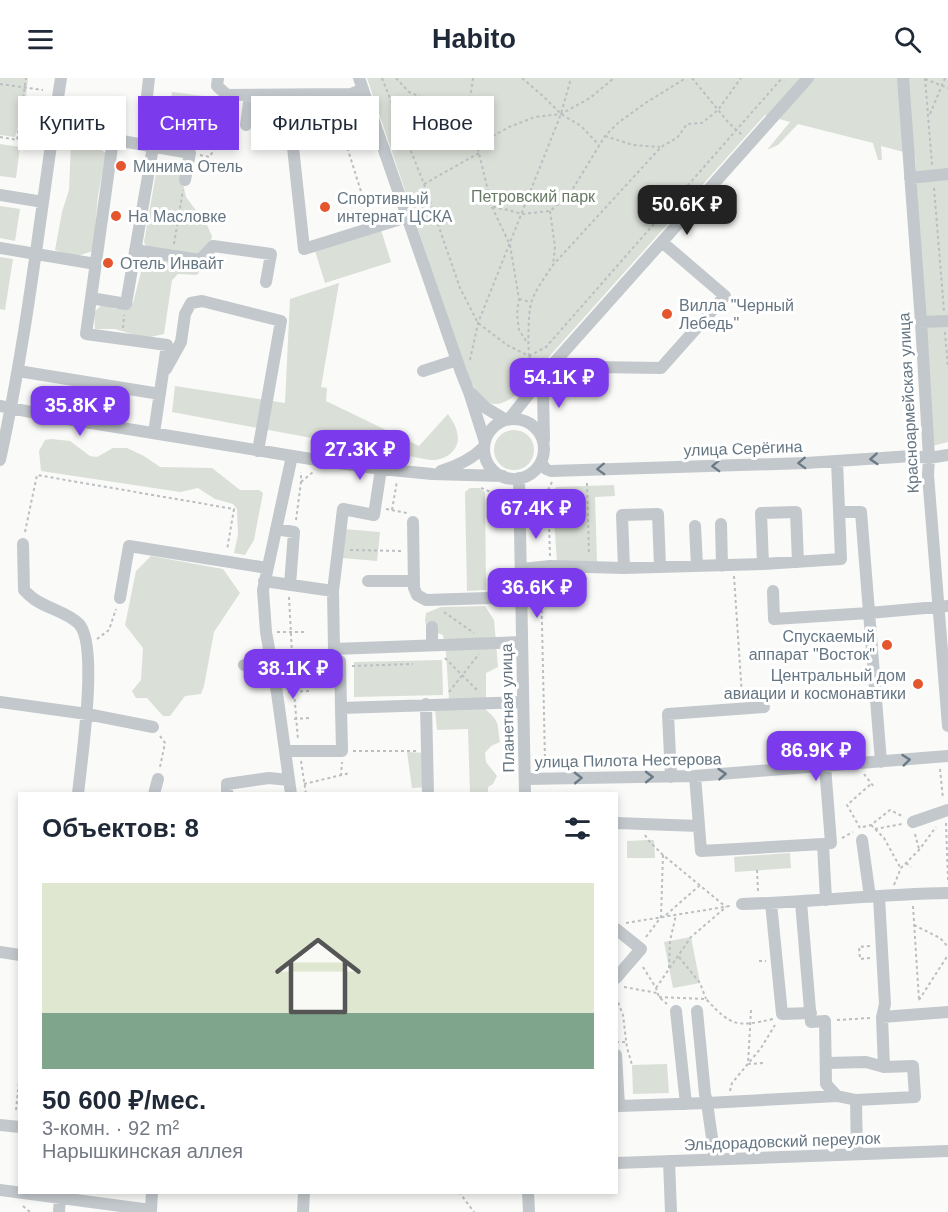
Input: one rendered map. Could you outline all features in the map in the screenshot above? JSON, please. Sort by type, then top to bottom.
[{"type":"street","points":[[58,96],[61,78]]},
{"type":"street","points":[[147,96],[149,78]]},
{"type":"street","points":[[218,78],[217,86],[227,95],[351,94],[361,84],[470,392],[485,445],[485,455],[494,471],[503,476]]},
{"type":"street","points":[[507,420],[545,368],[662,242],[808,78]]},
{"type":"street","name":"Красноармейская улица","points":[[903,78],[921,322],[928,475],[943,607],[948,726]]},
{"type":"street","points":[[246,125],[250,95]]},
{"type":"street","points":[[0,460],[6,407],[18,371],[50,150]]},
{"type":"street","points":[[112,150],[86,334],[167,345],[154,433]]},
{"type":"street","points":[[91,298],[126,304],[152,150]]},
{"type":"street","points":[[172,150],[190,153],[185,180]]},
{"type":"street","points":[[293,150],[304,249],[407,217]]},
{"type":"street","points":[[910,178],[948,174]]},
{"type":"street","points":[[0,195],[44,202]]},
{"type":"street","points":[[545,368],[578,386],[594,367],[661,368],[725,296],[662,242]]},
{"type":"street","points":[[135,250],[200,260],[213,246],[271,254],[266,282]]},
{"type":"street","points":[[0,248],[96,264]]},
{"type":"street","points":[[163,375],[181,342],[185,314],[191,303],[202,301],[281,321],[258,451]]},
{"type":"street","points":[[921,322],[946,321]]},
{"type":"street","points":[[423,371],[457,360]]},
{"type":"street","points":[[6,407],[258,451],[381,469],[519,478],[528,476],[536,470],[544,454],[545,368]]},
{"type":"street","points":[[18,371],[160,394]]},
{"type":"street","points":[[470,392],[486,408],[507,420]]},
{"type":"street","points":[[432,474],[470,459],[485,445],[490,432],[498,423],[507,420],[521,419],[532,424],[540,433],[544,444]]},
{"type":"street","name":"улица Серёгина","points":[[541,463],[551,471],[837,461],[912,456],[929,458],[948,455]]},
{"type":"street","points":[[291,792],[263,599],[265,574],[292,456]]},
{"type":"street","points":[[837,461],[842,559]]},
{"type":"street","points":[[381,469],[374,515],[343,509],[333,591],[334,648],[522,642]]},
{"type":"street","name":"Планетная улица","points":[[519,478],[525,792]]},
{"type":"street","points":[[763,564],[762,513],[796,512],[798,562]]},
{"type":"street","points":[[839,512],[861,512],[881,762]]},
{"type":"street","points":[[624,568],[622,515],[658,514],[660,567]]},
{"type":"street","points":[[413,522],[413,581],[417,595],[426,600],[522,597]]},
{"type":"street","points":[[722,524],[728,565]]},
{"type":"street","points":[[695,525],[697,566]]},
{"type":"street","points":[[276,529],[294,532],[290,585]]},
{"type":"street","points":[[23,544],[24,590],[34,599],[80,625],[88,647],[87,714],[78,792]]},
{"type":"street","points":[[120,598],[129,546],[225,561],[290,585],[333,591]]},
{"type":"street","points":[[522,569],[550,566],[624,568],[763,564],[864,558]]},
{"type":"street","points":[[368,581],[413,581]]},
{"type":"street","points":[[773,591],[774,619],[943,607]]},
{"type":"street","points":[[432,627],[432,645]]},
{"type":"street","points":[[244,665],[270,659]]},
{"type":"street","points":[[285,751],[342,752],[340,664]]},
{"type":"street","points":[[0,702],[87,714],[153,727]]},
{"type":"street","points":[[341,708],[523,702]]},
{"type":"street","points":[[426,704],[428,792]]},
{"type":"street","points":[[671,777],[668,714],[764,707]]},
{"type":"street","name":"улица Пилота Нестерова","points":[[525,779],[695,776],[948,756]]},
{"type":"street","points":[[825,766],[826,900]]},
{"type":"street","points":[[695,776],[701,851],[827,843]]},
{"type":"street","points":[[227,792],[227,784],[269,778],[290,780]]},
{"type":"street","points":[[155,792],[158,779]]},
{"type":"street","points":[[913,822],[946,812]]},
{"type":"street","points":[[618,823],[699,826]]},
{"type":"street","points":[[861,834],[879,897],[885,1004],[882,1017],[884,1067]]},
{"type":"street","points":[[742,904],[948,893]]},
{"type":"street","points":[[801,902],[811,1022],[825,1021],[826,1084],[821,1096]]},
{"type":"street","points":[[765,903],[782,1014],[811,1013]]},
{"type":"street","points":[[618,931],[637,951],[618,975]]},
{"type":"street","points":[[0,952],[18,955]]},
{"type":"street","points":[[676,1011],[686,1104]]},
{"type":"street","points":[[697,1011],[705,1094],[715,1159]]},
{"type":"street","points":[[882,1017],[948,1012]]},
{"type":"street","points":[[618,1089],[619,1106],[821,1096],[837,1096],[856,1100],[915,1097],[913,1065],[884,1067],[866,1062],[827,1063]]},
{"type":"street","points":[[826,1084],[837,1096]]},
{"type":"street","points":[[856,1100],[857,1154]]},
{"type":"street","points":[[0,1125],[18,1127]]},
{"type":"street","name":"Эльдорадовский переулок","points":[[618,1163],[948,1151]]},
{"type":"street","points":[[669,1161],[671,1212]]},
{"type":"street","points":[[0,1190],[18,1192]]},
{"type":"street","points":[[30,1194],[60,1198],[93,1207],[151,1210],[152,1194]]},
{"type":"street","points":[[303,1212],[304,1194]]},
{"type":"street","points":[[528,1194],[529,1212]]},
{"type":"street","points":[[59,1212],[60,1198]]},
{"type":"path","points":[[0,137],[17,140],[26,78]]},
{"type":"path","points":[[382,78],[424,184],[460,288],[478,323],[507,345],[529,356],[545,368]]},
{"type":"path","points":[[396,78],[409,92],[418,96]]},
{"type":"path","points":[[471,96],[473,78]]},
{"type":"path","points":[[522,78],[561,114],[581,126],[599,145]]},
{"type":"path","points":[[470,360],[478,323],[561,114],[571,78]]},
{"type":"path","points":[[494,135],[535,117],[561,114],[590,98],[614,78]]},
{"type":"path","points":[[492,207],[522,214],[550,211],[574,187],[604,136],[647,102],[686,78]]},
{"type":"path","points":[[692,78],[742,136]]},
{"type":"path","points":[[529,356],[531,303],[553,266],[661,147],[677,138],[687,124],[702,123],[718,110],[741,78]]},
{"type":"path","points":[[529,356],[546,347],[782,78]]},
{"type":"path","points":[[948,88],[925,78],[948,368]]},
{"type":"path","points":[[929,117],[945,78]]},
{"type":"path","points":[[0,84],[43,90]]},
{"type":"path","points":[[604,136],[633,145],[661,147]]},
{"type":"path","points":[[190,153],[209,157],[214,150]]},
{"type":"path","points":[[347,150],[373,228]]},
{"type":"path","points":[[478,150],[492,207],[510,245],[519,299],[517,314],[519,330],[528,344]]},
{"type":"path","points":[[424,184],[479,153]]},
{"type":"path","points":[[172,256],[185,180]]},
{"type":"path","points":[[360,206],[386,197]]},
{"type":"path","points":[[550,211],[555,247],[553,266]]},
{"type":"path","points":[[519,299],[531,303]]},
{"type":"path","points":[[121,339],[126,304]]},
{"type":"path","points":[[294,532],[301,482],[318,467]]},
{"type":"path","points":[[23,544],[37,475],[234,509],[225,561]]},
{"type":"path","points":[[392,510],[398,475]]},
{"type":"path","points":[[587,480],[589,567]]},
{"type":"path","points":[[552,482],[548,490],[550,566],[541,576],[545,760],[553,779]]},
{"type":"path","points":[[481,488],[491,492],[502,492]]},
{"type":"path","points":[[375,507],[414,514],[413,522]]},
{"type":"path","points":[[338,549],[414,551]]},
{"type":"path","points":[[728,565],[743,708]]},
{"type":"path","points":[[290,585],[289,608],[294,692],[299,752],[306,792]]},
{"type":"path","points":[[88,647],[109,630],[120,598]]},
{"type":"path","points":[[440,704],[488,643],[444,613]]},
{"type":"path","points":[[266,632],[307,632]]},
{"type":"path","points":[[432,645],[489,703]]},
{"type":"path","points":[[270,659],[308,659]]},
{"type":"path","points":[[340,664],[413,664]]},
{"type":"path","points":[[277,693],[309,691]]},
{"type":"path","points":[[281,720],[309,718]]},
{"type":"path","points":[[153,727],[165,743],[158,779]]},
{"type":"path","points":[[342,752],[428,750]]},
{"type":"path","points":[[940,767],[946,812],[948,880]]},
{"type":"path","points":[[304,784],[350,773]]},
{"type":"path","points":[[864,774],[874,787]]},
{"type":"path","points":[[861,834],[846,805],[872,783]]},
{"type":"path","points":[[827,843],[861,834],[890,810],[913,822]]},
{"type":"path","points":[[879,897],[901,868],[919,850],[946,812]]},
{"type":"path","points":[[638,823],[648,840],[663,855],[726,907]]},
{"type":"path","points":[[871,825],[884,838],[901,868]]},
{"type":"path","points":[[662,917],[663,855]]},
{"type":"path","points":[[906,863],[911,867]]},
{"type":"path","points":[[757,870],[765,903]]},
{"type":"path","points":[[676,1011],[659,997],[637,951],[662,917],[700,885]]},
{"type":"path","points":[[912,894],[919,1000]]},
{"type":"path","points":[[618,924],[726,907]]},
{"type":"path","points":[[656,988],[692,937],[726,907]]},
{"type":"path","points":[[669,968],[670,941],[676,914]]},
{"type":"path","points":[[914,925],[940,939],[948,947]]},
{"type":"path","points":[[870,946],[859,947],[860,959],[882,955]]},
{"type":"path","points":[[914,1014],[919,1000],[948,955]]},
{"type":"path","points":[[678,956],[700,983],[706,999],[721,1015],[733,1023],[749,1024],[779,1018],[761,1048],[732,1083],[724,1102]]},
{"type":"path","points":[[618,985],[657,993]]},
{"type":"path","points":[[659,997],[706,999]]},
{"type":"path","points":[[618,1002],[623,1015],[626,1042],[632,1065]]},
{"type":"path","points":[[748,1064],[750,1010]]},
{"type":"path","points":[[825,1021],[882,1017]]},
{"type":"path","points":[[618,1042],[626,1042]]},
{"type":"path","points":[[748,1064],[764,1063]]},
{"type":"path","points":[[16,1110],[18,1091]]},
{"type":"path","points":[[460,1194],[472,1212]]},
{"type":"green space","points":[[0,78],[28,78],[26,96],[18,96],[18,128],[15,137],[0,135]]},
{"type":"green space","name":"Петровский парк","points":[[367,78],[948,78],[948,442],[932,446],[915,155],[881,146],[882,160],[878,160],[873,143],[798,124],[778,145],[767,150],[790,122],[765,115],[513,397],[498,404],[481,397],[468,377],[391,150],[494,150],[494,96],[391,96],[391,149],[379,114],[379,96],[373,96]]},
{"type":"green space","points":[[172,92],[203,96],[171,96]]},
{"type":"green space","points":[[0,144],[18,147],[20,150],[16,178],[0,176]]},
{"type":"green space","points":[[71,150],[102,150],[106,153],[98,196],[93,251],[74,257],[55,250],[62,212],[69,190]]},
{"type":"green space","points":[[158,162],[178,162],[186,197],[207,225],[212,236],[207,261],[197,275],[178,274],[172,280],[164,334],[145,338],[115,329],[95,329],[94,312],[103,304],[115,309],[133,303],[143,264],[151,256],[144,242]]},
{"type":"green space","points":[[0,206],[20,209],[15,241],[0,238]]},
{"type":"green space","points":[[381,230],[391,262],[325,283],[315,251]]},
{"type":"green space","points":[[0,257],[13,259],[5,310],[0,309]]},
{"type":"green space","points":[[339,283],[321,387],[327,388],[326,401],[419,446],[448,414],[456,427],[458,438],[455,449],[451,453],[436,460],[430,460],[172,412],[175,386],[285,403],[290,299]]},
{"type":"green space","points":[[514,430],[528,436],[534,450],[528,464],[514,470],[500,464],[494,450],[500,436]]},
{"type":"green space","points":[[45,440],[70,441],[90,456],[97,457],[113,448],[127,448],[160,467],[212,468],[240,490],[259,490],[263,493],[254,540],[245,555],[234,553],[238,535],[237,509],[233,504],[215,499],[198,488],[180,492],[41,471],[39,451]]},
{"type":"green space","points":[[614,485],[615,496],[595,497],[597,562],[557,562],[552,490],[557,487]]},
{"type":"green space","points":[[470,488],[479,488],[485,492],[486,590],[467,591],[465,492]]},
{"type":"green space","points":[[344,529],[380,532],[377,561],[342,558]]},
{"type":"green space","points":[[151,556],[223,569],[240,593],[214,632],[201,694],[185,696],[170,716],[163,716],[147,698],[136,698],[132,691],[141,680],[143,648],[125,625],[136,571]]},
{"type":"green space","points":[[485,606],[494,620],[498,667],[486,673],[486,710],[498,724],[500,742],[491,746],[485,753],[486,762],[497,776],[493,784],[488,787],[488,792],[470,792],[468,729],[437,730],[435,709],[449,700],[446,653],[443,635],[427,629],[425,621],[426,613],[441,607]]},
{"type":"green space","points":[[442,660],[443,695],[354,697],[354,662]]},
{"type":"green space","points":[[407,752],[426,753],[427,787],[412,788]]},
{"type":"green space","points":[[654,840],[655,858],[627,858],[627,841]]},
{"type":"green space","points":[[790,853],[791,868],[735,872],[734,857]]},
{"type":"green space","points":[[691,937],[700,983],[673,988],[664,942]]},
{"type":"green space","points":[[667,1064],[669,1093],[633,1094],[632,1065]]},
{"type":"place","name":"Минима Отель","points":[[121,166]]},
{"type":"place","name":"Спортивный интернат ЦСКА","points":[[325,207]]},
{"type":"place","name":"На Масловке","points":[[116,216]]},
{"type":"place","name":"Отель Инвайт","points":[[108,263]]},
{"type":"place","name":"Вилла \"Черный Лебедь\"","points":[[667,314]]},
{"type":"place","name":"Спускаемый аппарат \"Восток\"","points":[[887,645]]},
{"type":"place","name":"Центральный дом авиации и космонавтики","points":[[918,684]]}]
